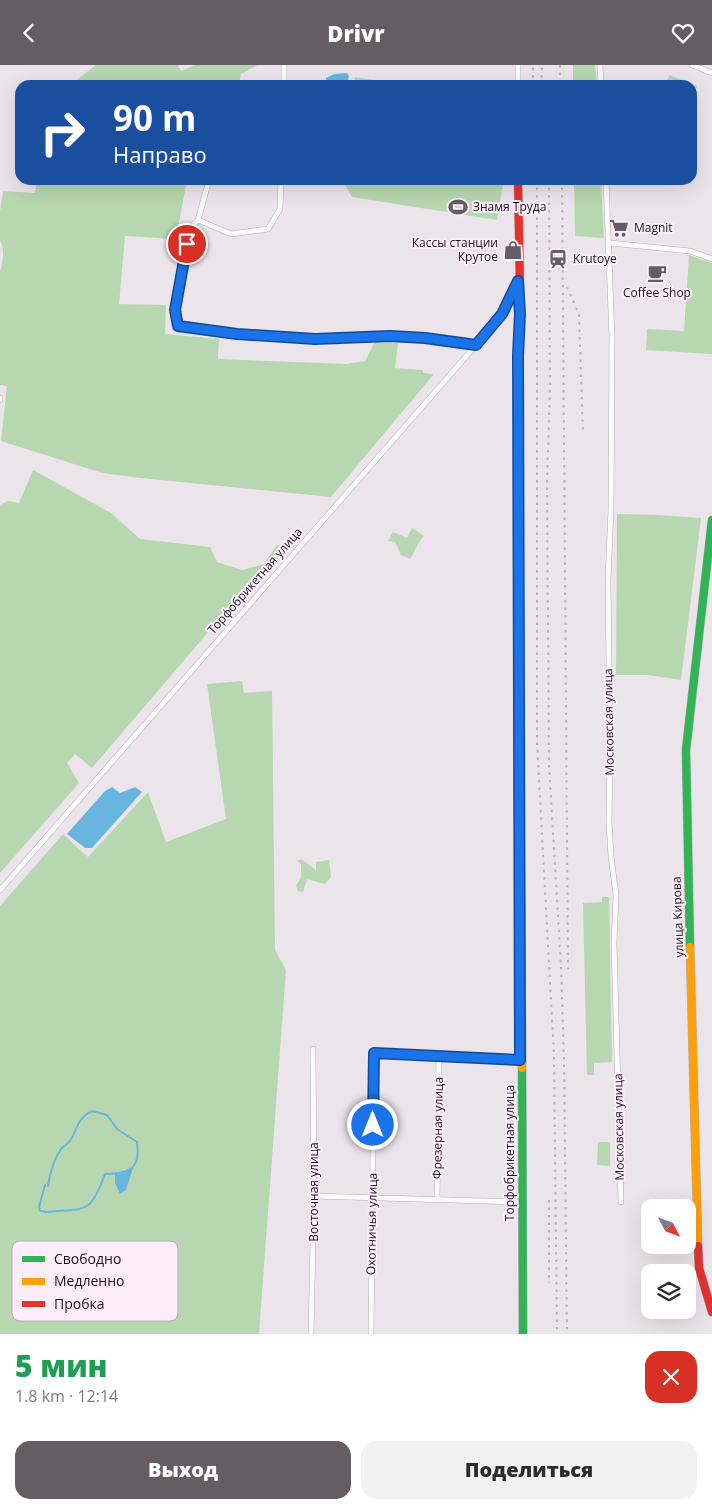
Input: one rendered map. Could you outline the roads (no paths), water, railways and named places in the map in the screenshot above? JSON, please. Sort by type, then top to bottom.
[{"type":"street","points":[[284,65],[284,80]]},
{"type":"street","points":[[518,65],[518,80]]},
{"type":"street","points":[[600,65],[601,80]]},
{"type":"street","points":[[692,65],[712,73]]},
{"type":"street","points":[[208,185],[198,220],[190,228],[188,237],[175,310],[178,326],[237,334],[315,339],[390,336],[425,338],[476,345]]},
{"type":"street","points":[[198,220],[231,234],[268,229],[280,209],[281,185]]},
{"type":"street","name":"Торфобрикетная улица","points":[[518,185],[520,314],[518,365],[520,1060],[523,1334]]},
{"type":"street","name":"Московская улица","points":[[606,185],[610,243],[612,339],[611,509],[608,581],[609,822],[616,895],[614,943],[621,1202]]},
{"type":"street","points":[[610,243],[690,251],[712,259]]},
{"type":"street","name":"Торфобрикетная улица","points":[[0,890],[476,345],[502,314],[518,281]]},
{"type":"street","name":"улица Кирова","points":[[712,520],[698,628],[686,749],[696,1235],[699,1268],[712,1313]]},
{"type":"street","name":"Восточная улица","points":[[311,1334],[314,1196],[313,1049]]},
{"type":"street","name":"Охотничья улица","points":[[371,1334],[374,1053],[439,1057]]},
{"type":"street","points":[[439,1057],[520,1060]]},
{"type":"street","name":"Фрезерная улица","points":[[437,1199],[439,1057]]},
{"type":"street","points":[[314,1196],[522,1202]]},
{"type":"water","points":[[347,73],[349,76],[348,80],[326,80],[326,78],[334,74]]},
{"type":"water","points":[[112,787],[120,793],[135,787],[142,792],[92,848],[85,848],[67,834],[105,791]]},
{"type":"water","points":[[133,1168],[126,1190],[120,1194],[115,1183],[115,1174],[125,1173]]},
{"type":"waterway","points":[[42,1211],[79,1209],[91,1203],[105,1174],[121,1173],[132,1168],[137,1158],[137,1142],[117,1129],[107,1115],[92,1111],[83,1117],[70,1141],[58,1153],[52,1167],[48,1186]]},
{"type":"waterway","points":[[40,1211],[39,1207],[45,1185]]},
{"type":"railway","points":[[533,65],[533,80]]},
{"type":"railway","points":[[541,80],[542,65]]},
{"type":"railway","points":[[560,65],[560,80]]},
{"type":"railway","points":[[537,185],[537,743],[554,1056],[557,1334]]},
{"type":"railway","points":[[549,185],[550,385],[547,483],[549,765],[561,966],[564,1060],[567,1334]]},
{"type":"railway","points":[[562,185],[568,969]]},
{"type":"railway","points":[[567,287],[579,314],[583,433]]},
{"type":"railway","points":[[549,1200],[549,1283]]},
{"type":"place","name":"Знамя Труда","points":[[458,207]]},
{"type":"place","name":"Magnit","points":[[619,228]]},
{"type":"place","name":"Кассы станции Крутое","points":[[513,250]]},
{"type":"place","name":"Krutoye","points":[[558,259]]},
{"type":"place","name":"Coffee Shop","points":[[657,273]]}]
